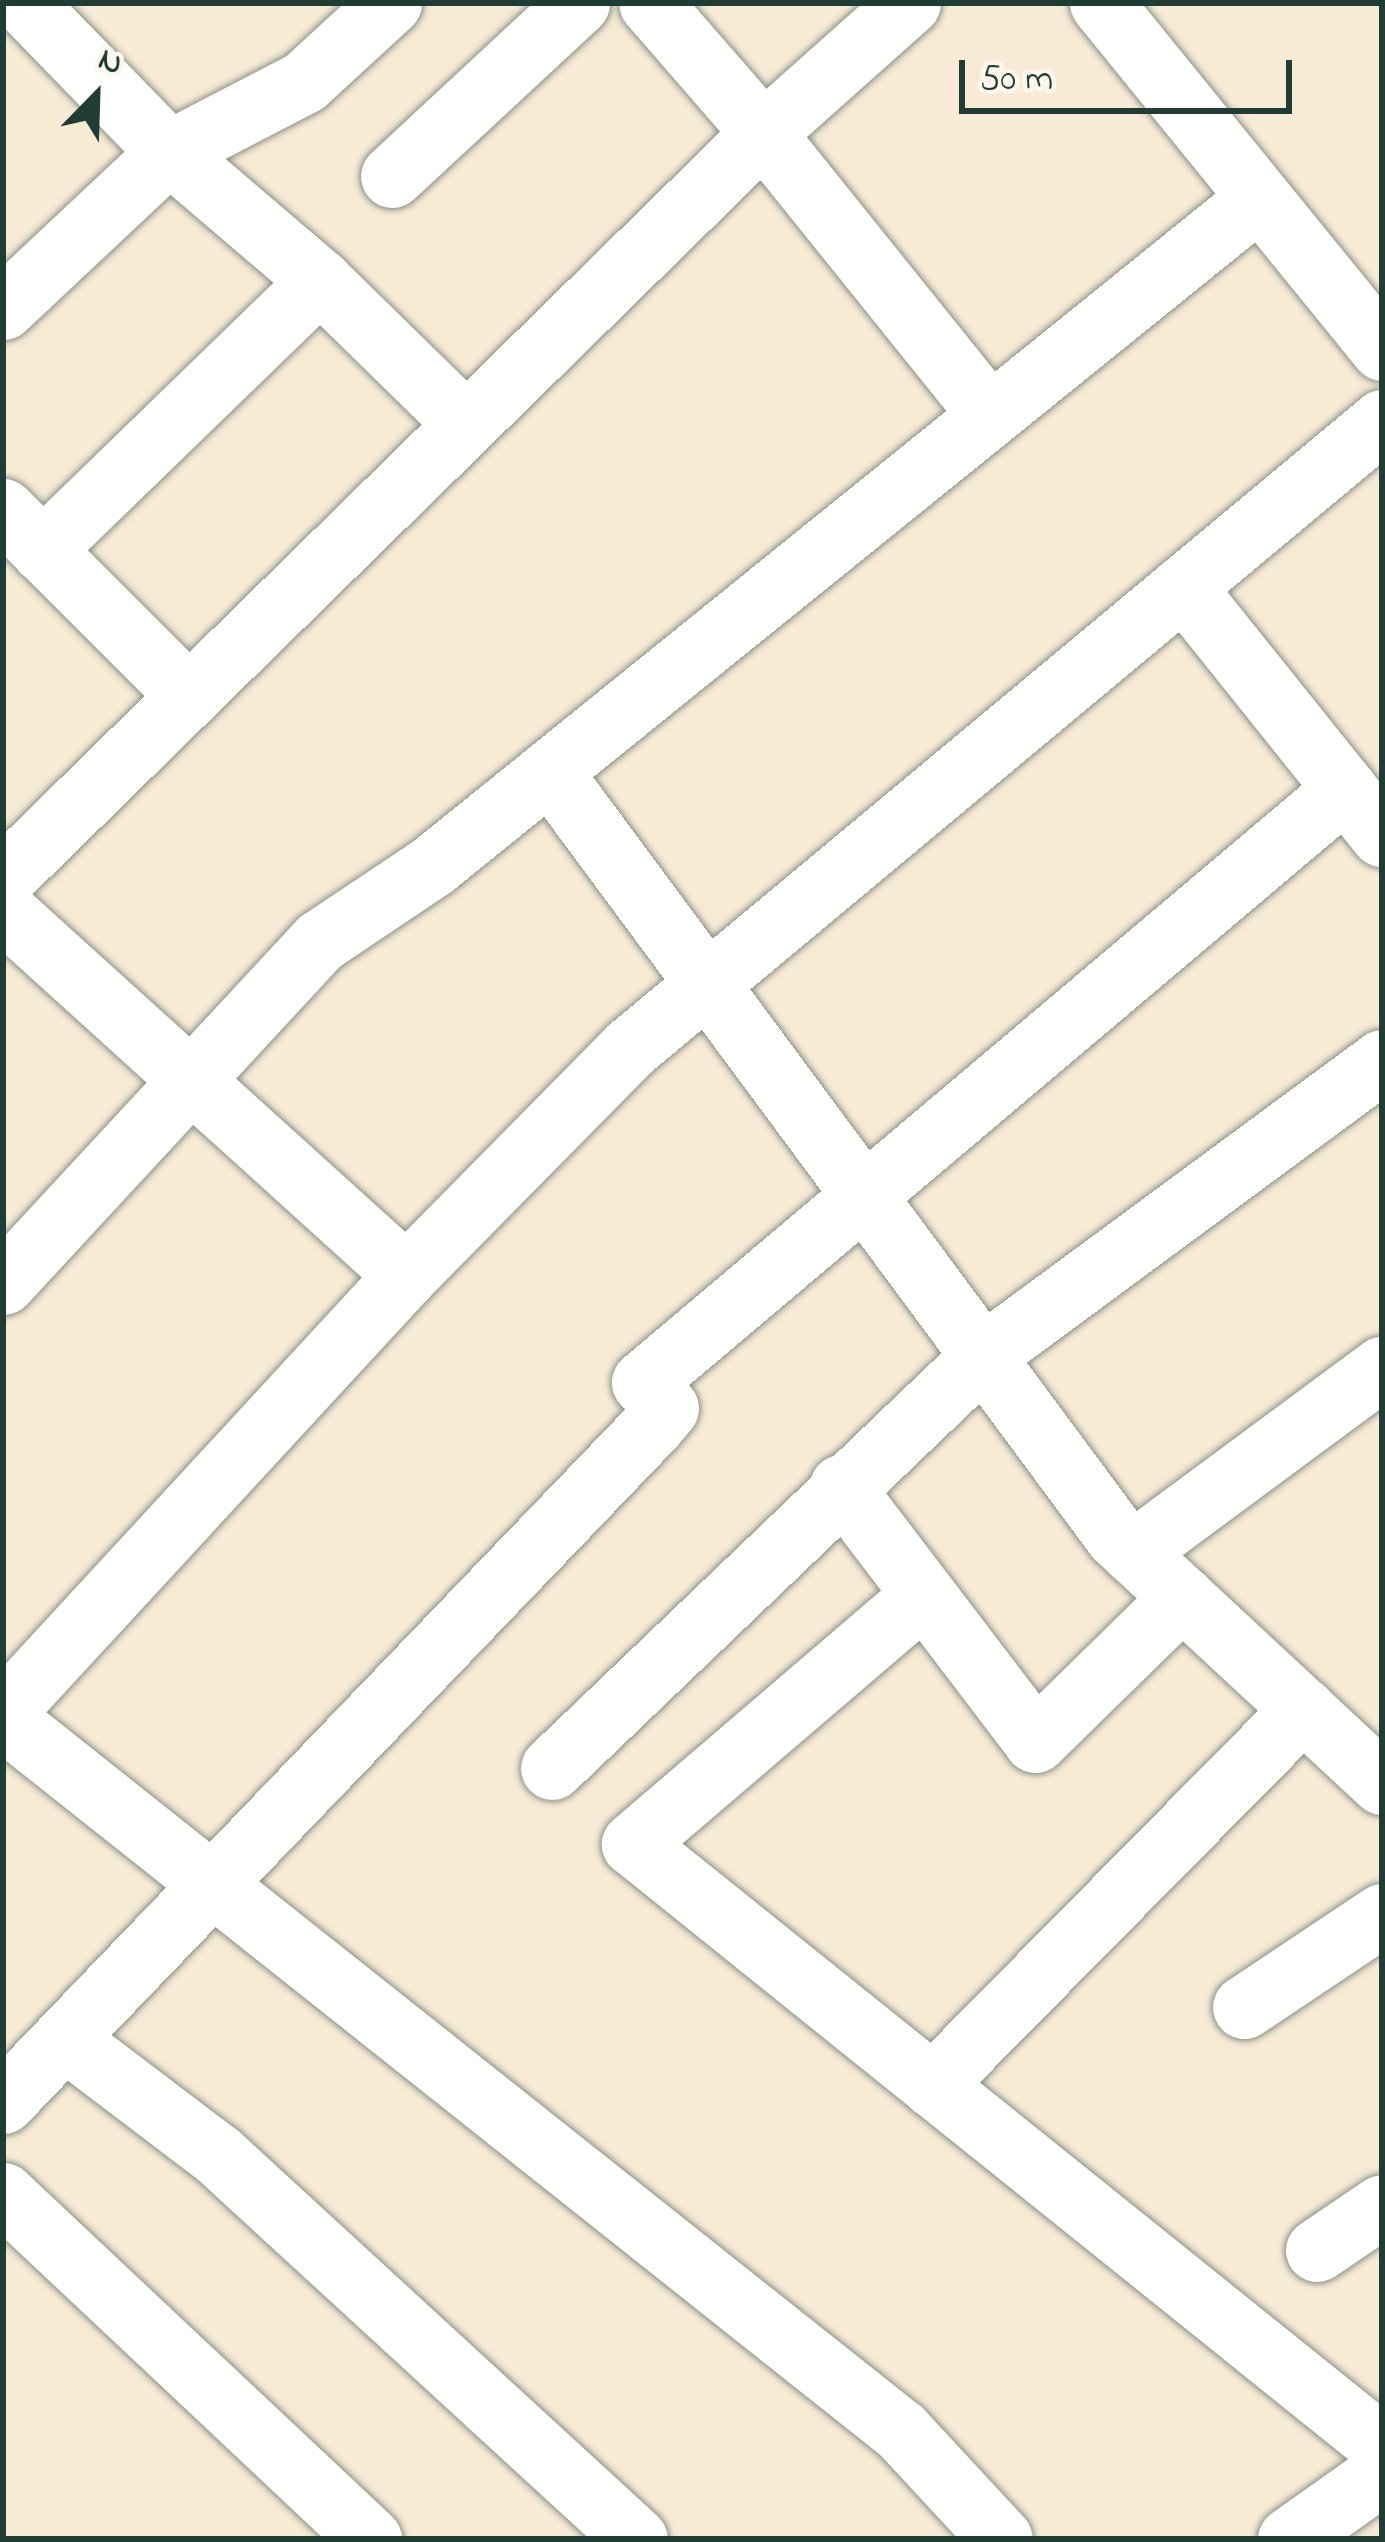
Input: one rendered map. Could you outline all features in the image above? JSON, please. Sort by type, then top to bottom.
[{"type":"street","points":[[3,308],[169,152],[304,82],[390,3]]},
{"type":"street","points":[[392,176],[578,3]]},
{"type":"street","points":[[650,3],[763,134],[990,416]]},
{"type":"street","points":[[3,878],[763,134],[909,3]]},
{"type":"street","points":[[1101,3],[1382,350]]},
{"type":"street","points":[[59,14],[169,152],[320,281],[466,424]]},
{"type":"street","points":[[3,1283],[320,941],[432,866],[1259,198]]},
{"type":"street","points":[[189,696],[23,530],[320,281]]},
{"type":"street","points":[[1000,2539],[901,2431],[3,1715],[406,1275],[631,1047],[1382,421]]},
{"type":"street","points":[[3,2102],[216,1887],[668,1408],[643,1382],[863,1196],[1364,812],[1183,586]]},
{"type":"street","points":[[550,772],[1133,1552],[1382,1783]]},
{"type":"street","points":[[3,910],[406,1275]]},
{"type":"street","points":[[551,1768],[841,1486],[986,1353],[1382,1061]]},
{"type":"street","points":[[1133,1552],[1382,1367]]},
{"type":"street","points":[[841,1486],[1034,1741],[1182,1597]]},
{"type":"street","points":[[922,1596],[632,1844],[1382,2446]]},
{"type":"street","points":[[932,2085],[1303,1709]]},
{"type":"street","points":[[1244,2007],[1382,1915]]},
{"type":"street","points":[[65,2039],[219,2156],[636,2539]]},
{"type":"street","points":[[3,2194],[360,2536]]},
{"type":"street","points":[[1317,2250],[1382,2206]]},
{"type":"street","points":[[1289,2539],[1382,2474]]}]
